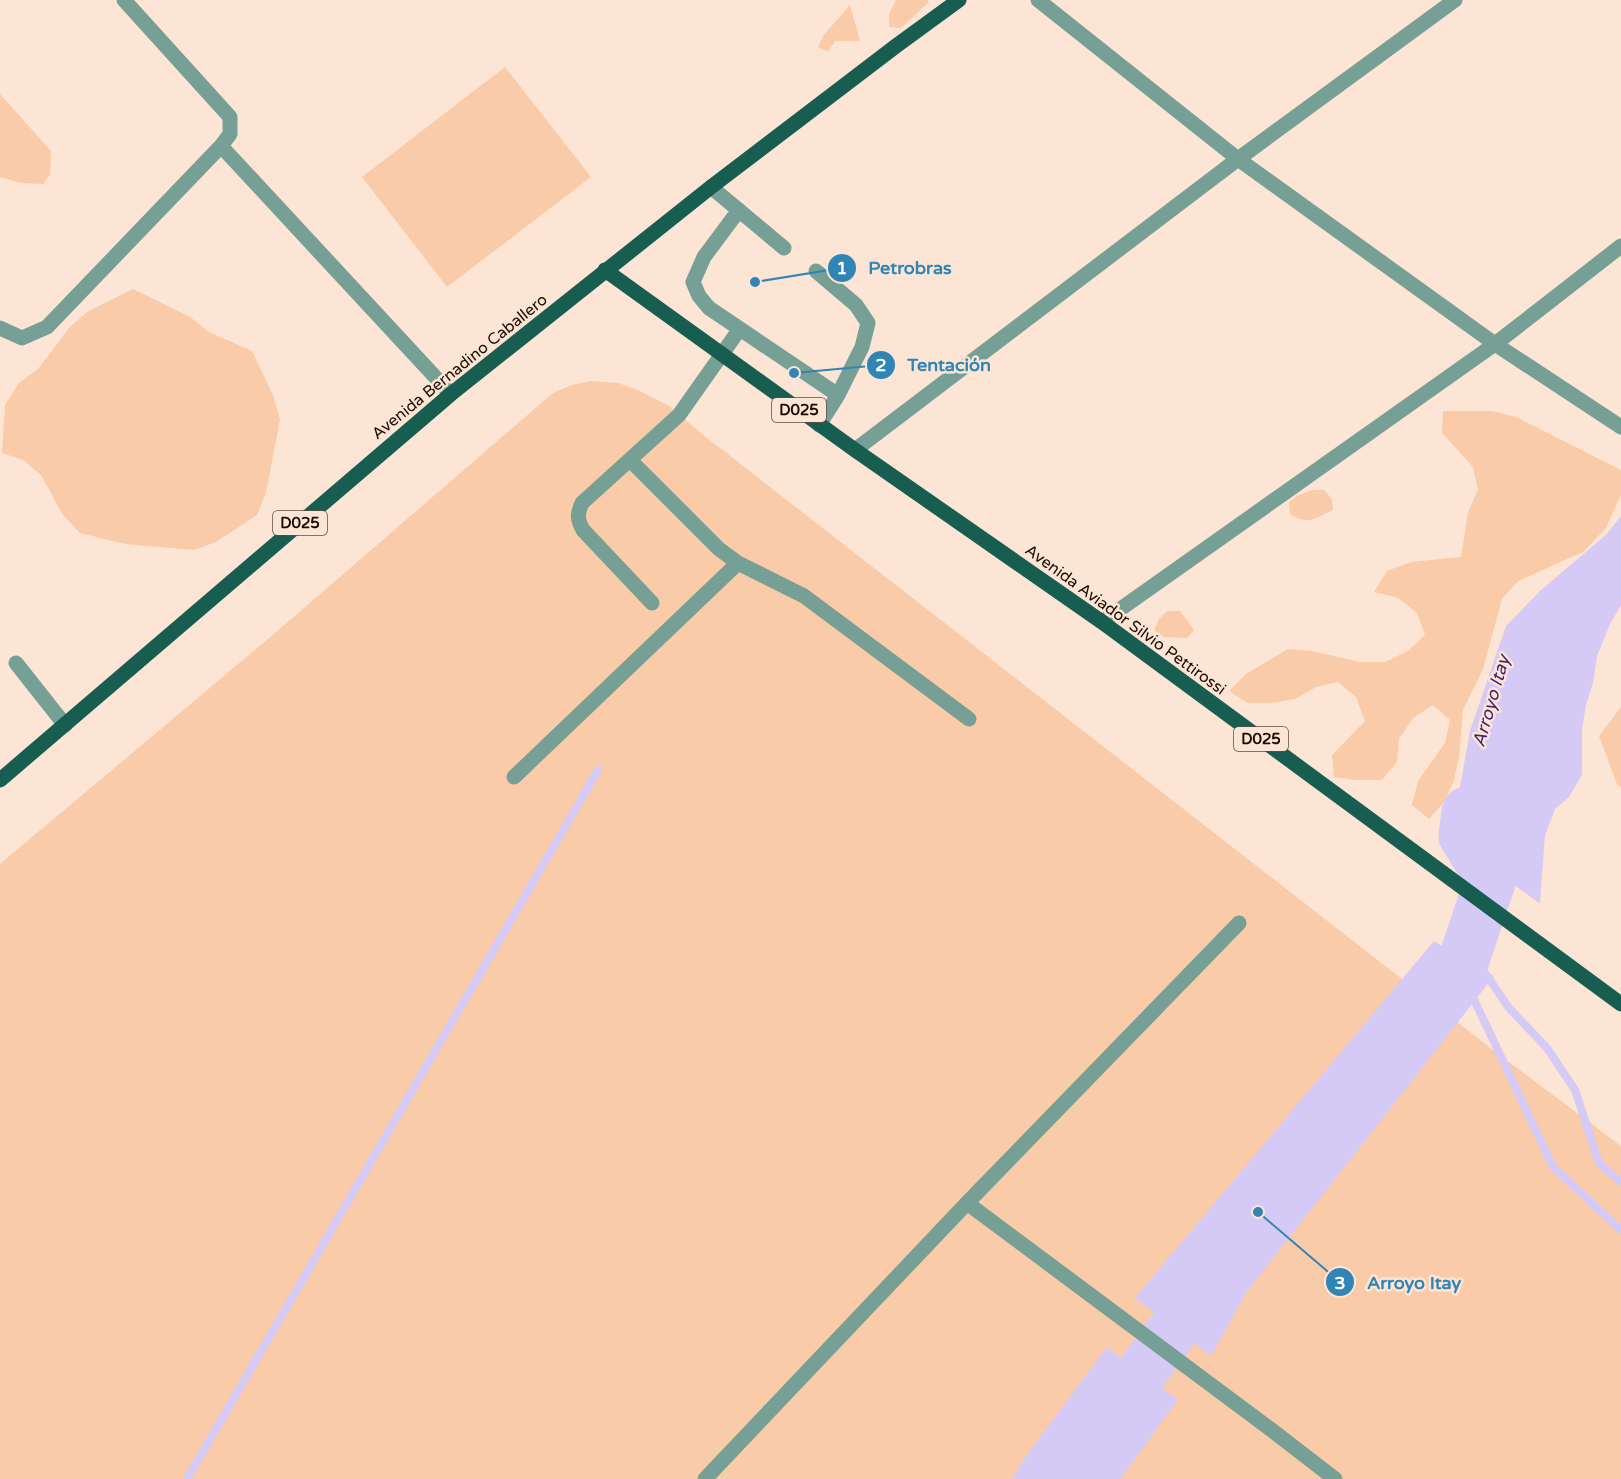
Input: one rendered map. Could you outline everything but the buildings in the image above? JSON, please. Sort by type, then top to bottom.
[{"type":"main road","name":"Avenida Bernadino Caballero","points":[[0,780],[451,394],[711,187],[959,0]]},
{"type":"main road","name":"Avenida Aviador Silvio Pettirossi","points":[[605,270],[819,425],[1102,622],[1621,1004]]},
{"type":"street","points":[[0,328],[22,338],[47,327],[230,134],[230,117],[124,0]]},
{"type":"street","points":[[1038,0],[1238,159],[1495,344],[1621,427]]},
{"type":"street","points":[[855,450],[1238,159],[1455,0]]},
{"type":"street","points":[[221,146],[451,394]]},
{"type":"street","points":[[711,187],[784,248]]},
{"type":"street","points":[[739,210],[704,257],[693,282],[699,296],[709,308],[739,330],[837,394]]},
{"type":"street","points":[[1102,622],[1495,344],[1621,246]]},
{"type":"street","points":[[816,271],[856,305],[868,323],[862,347],[819,425]]},
{"type":"street","points":[[652,603],[583,530],[578,521],[578,514],[582,503],[679,415],[739,330]]},
{"type":"street","points":[[630,460],[719,549],[738,563],[804,596],[969,719]]},
{"type":"street","points":[[514,777],[738,563]]},
{"type":"street","points":[[16,663],[65,725]]},
{"type":"street","points":[[705,1479],[967,1203],[1239,923]]},
{"type":"street","points":[[967,1203],[1335,1479]]},
{"type":"shaded area","points":[[896,0],[928,0],[928,3],[901,28],[889,27],[889,14]]},
{"type":"shaded area","points":[[850,5],[860,41],[835,41],[828,52],[818,47],[823,36]]},
{"type":"shaded area","points":[[505,67],[591,177],[447,287],[362,177]]},
{"type":"shaded area","points":[[0,94],[51,151],[50,175],[43,184],[21,183],[0,177]]},
{"type":"shaded area","points":[[133,289],[190,317],[209,332],[252,351],[273,395],[280,420],[266,492],[257,515],[216,542],[194,550],[125,544],[80,533],[63,515],[41,475],[23,460],[2,453],[5,405],[19,383],[38,369],[69,328],[87,312]]},
{"type":"shaded area","points":[[591,381],[618,383],[638,390],[669,406],[1493,1050],[1621,1146],[1621,1479],[0,1479],[0,864],[268,639],[553,393],[572,385]]},
{"type":"shaded area","points":[[1443,411],[1492,411],[1516,417],[1621,470],[1621,495],[1606,528],[1583,552],[1518,581],[1502,599],[1483,669],[1463,710],[1459,757],[1454,780],[1444,802],[1429,819],[1412,805],[1418,781],[1445,743],[1450,720],[1433,705],[1413,718],[1399,739],[1397,762],[1382,780],[1356,780],[1334,777],[1332,755],[1365,721],[1356,697],[1338,682],[1316,687],[1295,699],[1271,703],[1248,703],[1229,691],[1246,674],[1288,649],[1312,651],[1360,662],[1385,662],[1408,651],[1425,635],[1417,613],[1398,598],[1374,592],[1387,571],[1411,562],[1461,557],[1468,512],[1478,490],[1473,467],[1442,433]]},
{"type":"shaded area","points":[[1312,490],[1324,490],[1332,499],[1333,510],[1312,520],[1302,520],[1290,514],[1289,502]]},
{"type":"shaded area","points":[[1167,611],[1180,611],[1194,630],[1187,638],[1164,637],[1154,630],[1159,619]]},
{"type":"shaded area","points":[[1621,707],[1621,788],[1617,784],[1599,736]]},
{"type":"water","points":[[1621,516],[1621,605],[1610,624],[1597,656],[1582,729],[1582,775],[1569,797],[1555,809],[1545,835],[1539,914],[1450,843],[1470,731],[1506,626],[1541,590],[1606,535]]},
{"type":"water","points":[[1434,941],[1494,976],[1246,1293],[1211,1356],[1135,1298]]},
{"type":"water","points":[[1107,1347],[1178,1400],[1120,1479],[1012,1479],[1023,1460]]},
{"type":"pier","points":[[1448,836],[1543,906],[1542,916],[1537,916],[1448,846]]},
{"type":"waterway","points":[[187,1479],[598,770]]},
{"type":"waterway","name":"Arroyo Itay","points":[[1424,1015],[1460,971],[1491,879],[1464,836],[1467,812]]},
{"type":"waterway","points":[[1468,948],[1509,1008],[1547,1048],[1575,1090],[1599,1163],[1621,1182]]},
{"type":"waterway","name":"Arroyo Itay","points":[[1470,991],[1553,1167],[1621,1230]]},
{"type":"waterway","name":"Arroyo Itay","points":[[1064,1479],[1215,1272]]},
{"type":"place","name":"Petrobras","points":[[755,282]]},
{"type":"place","name":"Tentación","points":[[794,373]]},
{"type":"place","name":"Arroyo Itay","points":[[1258,1212]]}]
